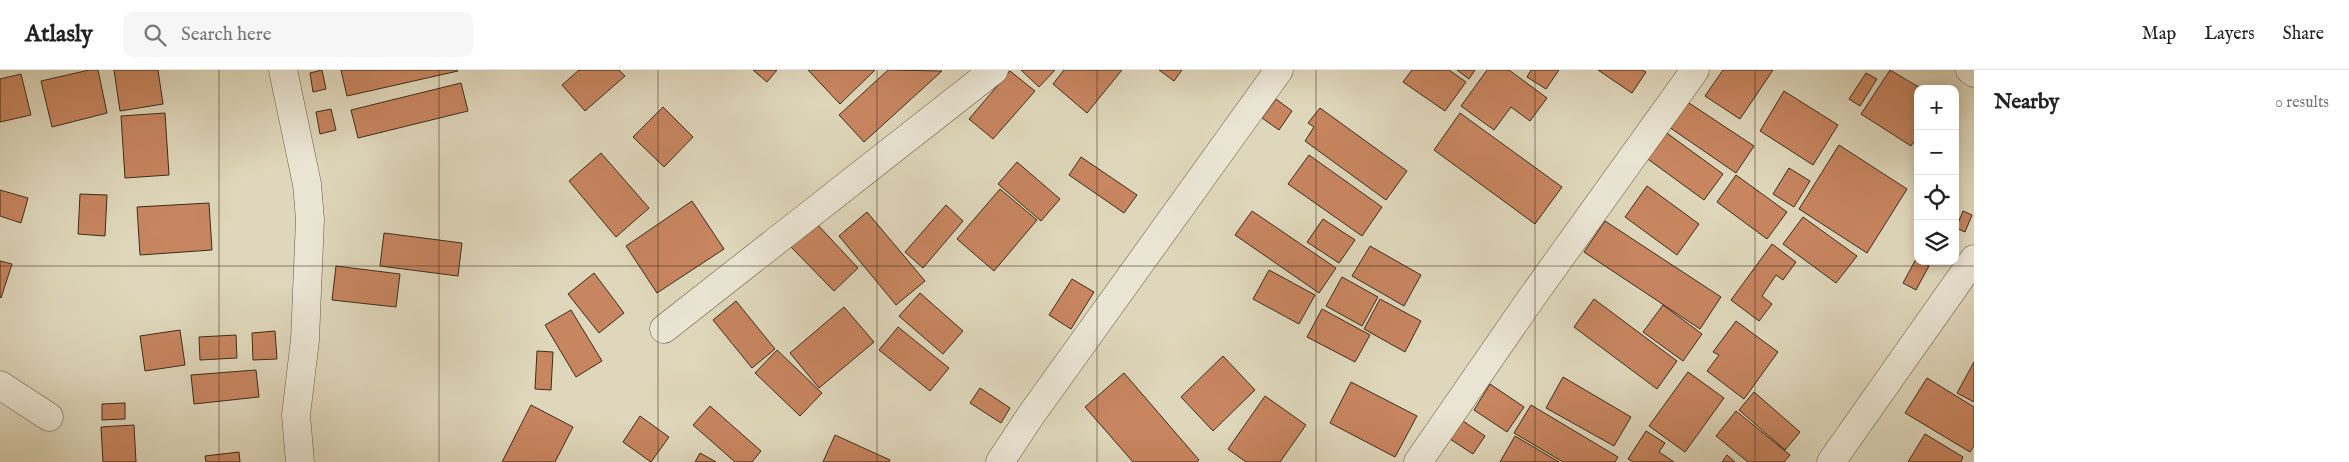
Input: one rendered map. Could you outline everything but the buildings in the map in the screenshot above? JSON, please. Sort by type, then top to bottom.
[{"type":"street","points":[[283,70],[307,184],[310,219],[306,340],[296,415],[300,462]]},
{"type":"street","points":[[664,329],[994,70]]},
{"type":"street","points":[[1000,462],[1036,407],[1279,70]]},
{"type":"street","points":[[1418,462],[1532,297],[1695,70]]},
{"type":"street","points":[[1970,70],[1974,73]]},
{"type":"street","points":[[1831,462],[1974,259]]},
{"type":"street","points":[[0,385],[49,417]]}]
